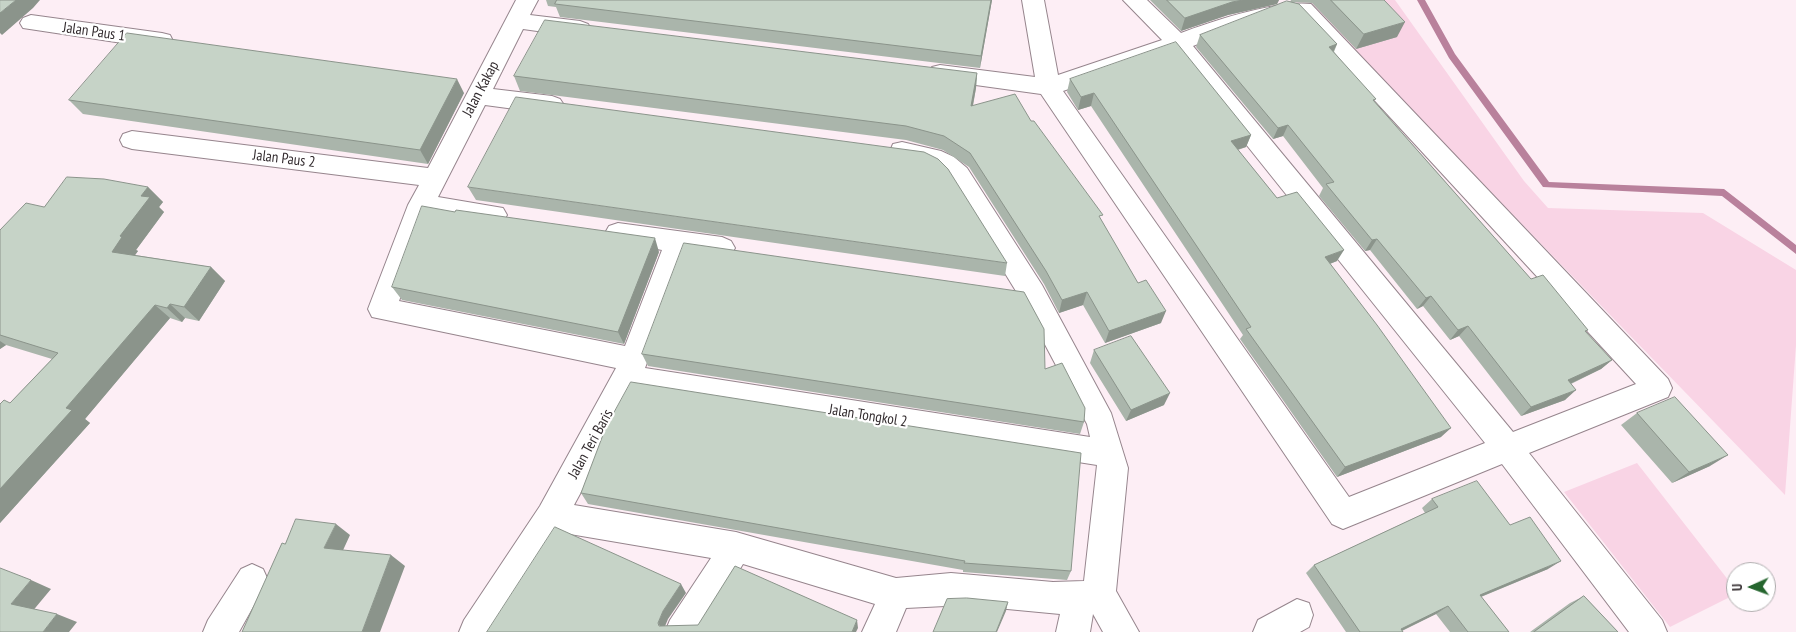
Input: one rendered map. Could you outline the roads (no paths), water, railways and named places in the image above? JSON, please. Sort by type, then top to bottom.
[{"type":"street","name":"Jalan Kakap","points":[[421,205],[435,178],[474,88],[527,0]]},
{"type":"street","points":[[920,71],[1048,87],[1178,43],[1280,4],[1295,4],[1303,9],[1658,388],[1343,514],[1048,87],[1033,0]]},
{"type":"street","points":[[1134,0],[1178,43],[1508,449],[1650,632]]},
{"type":"street","points":[[516,21],[605,32]]},
{"type":"street","name":"Jalan Paus 1","points":[[32,23],[178,44]]},
{"type":"street","points":[[474,88],[576,108]]},
{"type":"street","name":"Jalan Paus 2","points":[[132,140],[435,178]]},
{"type":"street","points":[[878,148],[930,156],[946,163],[958,175],[1032,293],[1101,422],[1112,468],[1089,597],[1073,632]]},
{"type":"street","points":[[421,205],[520,219]]},
{"type":"street","name":"Jalan Tongkol 2","points":[[421,205],[382,309],[631,369],[1108,453]]},
{"type":"street","points":[[589,229],[747,252]]},
{"type":"street","name":"Jalan Teri Baris","points":[[476,632],[551,516],[631,369],[678,242]]},
{"type":"street","points":[[1003,289],[1032,293]]},
{"type":"street","points":[[551,516],[736,547],[896,594],[917,589],[1089,597],[1122,632]]},
{"type":"street","points":[[682,632],[736,547]]},
{"type":"street","points":[[220,632],[252,580]]},
{"type":"street","points":[[879,632],[896,594]]},
{"type":"waterway","points":[[1421,0],[1452,56],[1546,185],[1724,193],[1796,250]]}]
